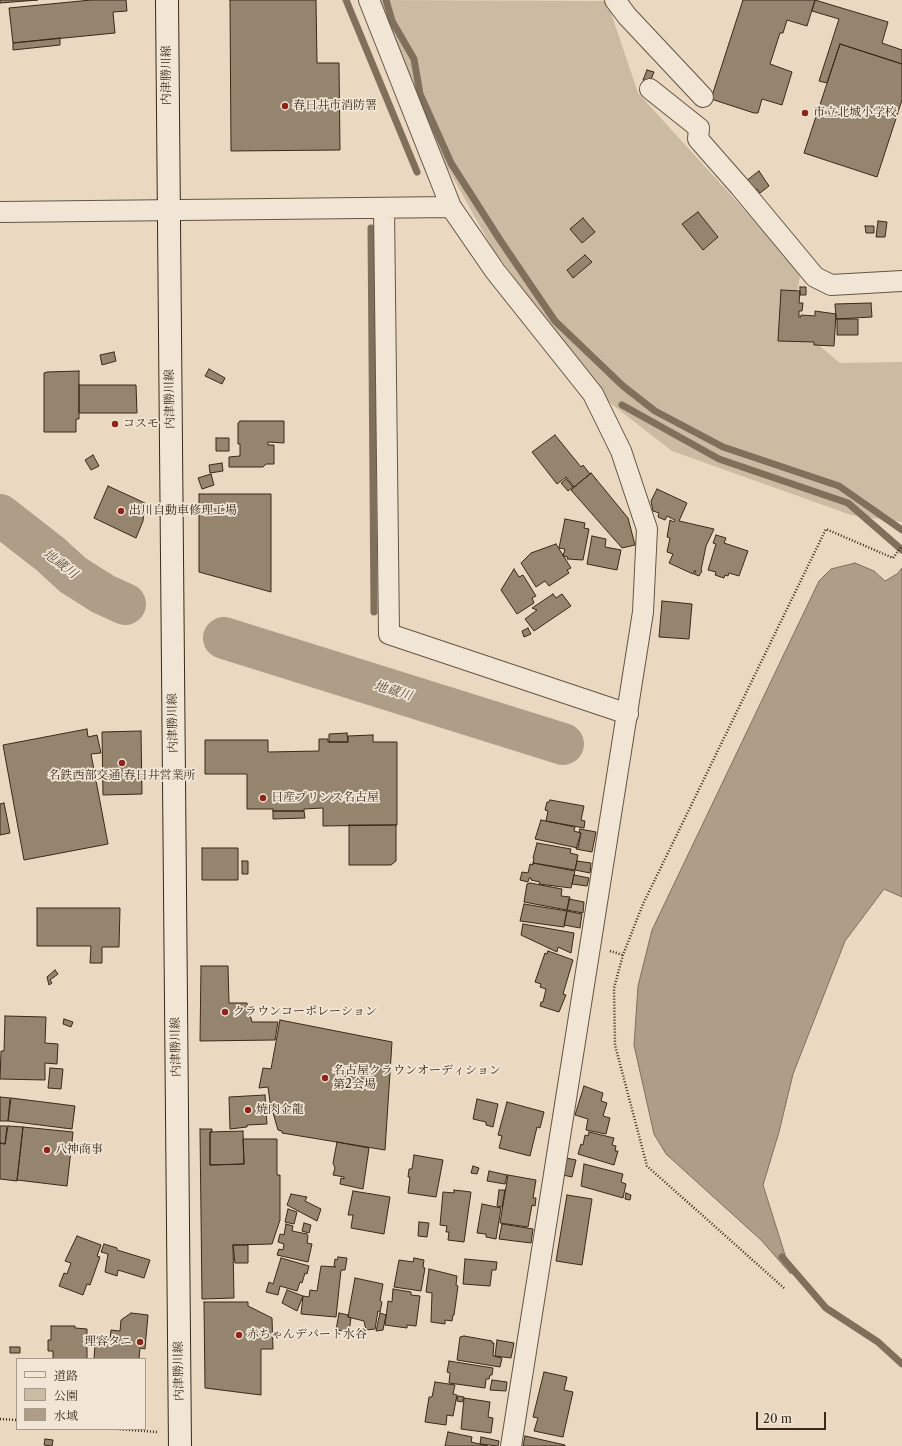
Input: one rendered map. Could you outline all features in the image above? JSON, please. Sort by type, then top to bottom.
[{"type":"main road","name":"内津勝川線","points":[[167,0],[180,1440]]},
{"type":"street","points":[[369,0],[451,207],[495,271],[593,394],[621,451],[647,529],[643,612],[628,714],[511,1446]]},
{"type":"street","points":[[615,0],[627,16],[703,97]]},
{"type":"street","points":[[650,89],[699,128],[698,139],[815,277],[831,285],[902,281]]},
{"type":"street","points":[[0,212],[451,207]]},
{"type":"street","points":[[384,208],[389,634],[628,714]]},
{"type":"path","points":[[784,1288],[647,1166],[615,1045],[614,988],[623,955],[643,904],[826,529],[893,558],[902,546]]},
{"type":"path","points":[[0,1419],[16,1420]]},
{"type":"path","points":[[123,1430],[180,1440]]},
{"type":"green space","points":[[376,0],[607,1],[638,93],[801,272],[791,322],[840,363],[902,362],[902,522],[851,515],[672,451],[605,399],[492,248],[446,165],[420,109]]},
{"type":"water","points":[[855,563],[874,571],[885,581],[897,574],[902,568],[902,897],[884,889],[845,941],[793,1074],[779,1132],[763,1185],[791,1274],[761,1240],[666,1154],[654,1134],[634,1045],[638,986],[652,930],[819,581],[831,569]]},
{"type":"building","points":[[0,0],[38,0],[0,3]]},
{"type":"building","points":[[91,0],[126,0],[127,11],[113,12],[115,33],[13,43],[9,8]]},
{"type":"building","name":"春日井市消防署","points":[[230,0],[316,0],[317,63],[339,63],[340,150],[231,151]]},
{"type":"building","points":[[743,0],[815,0],[807,26],[787,20],[783,33],[780,33],[770,64],[792,72],[782,105],[762,99],[758,113],[711,99]]},
{"type":"building","points":[[815,0],[888,22],[882,43],[902,50],[902,64],[840,44],[827,83],[819,81],[839,19],[812,11]]},
{"type":"building","points":[[60,38],[60,45],[13,50],[13,43]]},
{"type":"building","points":[[840,44],[902,64],[902,100],[877,177],[804,153]]},
{"type":"building","points":[[647,70],[654,72],[650,82],[643,80]]},
{"type":"building","points":[[759,171],[769,186],[760,193],[757,189],[754,191],[746,181]]},
{"type":"building","points":[[698,212],[718,237],[703,250],[682,224]]},
{"type":"building","points":[[583,218],[595,232],[582,243],[570,229]]},
{"type":"building","points":[[878,221],[887,222],[885,237],[876,237]]},
{"type":"building","points":[[865,226],[874,226],[874,233],[866,233]]},
{"type":"building","points":[[585,255],[592,262],[573,278],[567,270]]},
{"type":"building","points":[[800,287],[806,287],[806,295],[800,295]]},
{"type":"building","points":[[781,290],[800,291],[799,303],[803,303],[802,311],[799,311],[799,317],[801,317],[801,315],[815,316],[815,311],[836,314],[834,346],[814,345],[814,342],[778,341]]},
{"type":"building","points":[[871,303],[872,317],[836,319],[835,304]]},
{"type":"building","points":[[837,319],[858,319],[858,335],[837,335]]},
{"type":"building","points":[[114,352],[116,361],[102,365],[100,355]]},
{"type":"building","points":[[209,369],[225,378],[222,384],[205,376]]},
{"type":"building","points":[[79,371],[79,419],[76,419],[76,432],[44,432],[44,373]]},
{"type":"building","points":[[79,385],[136,385],[137,413],[79,413]]},
{"type":"building","points":[[240,421],[284,421],[284,443],[268,442],[268,445],[274,445],[274,464],[266,464],[263,467],[229,467],[229,457],[240,456],[240,444],[238,444],[238,423]]},
{"type":"building","points":[[555,435],[581,467],[583,465],[590,474],[574,487],[566,477],[557,484],[532,452]]},
{"type":"building","points":[[216,438],[229,438],[229,451],[216,451]]},
{"type":"building","points":[[93,455],[99,466],[91,470],[85,460]]},
{"type":"building","points":[[222,463],[223,471],[210,473],[209,465]]},
{"type":"building","points":[[591,473],[628,518],[635,545],[622,548],[571,490]]},
{"type":"building","points":[[211,474],[214,485],[202,489],[198,478]]},
{"type":"building","points":[[566,479],[573,487],[568,491],[561,483]]},
{"type":"building","name":"出川自動車修理工場","points":[[108,486],[145,503],[143,521],[136,538],[94,518]]},
{"type":"building","points":[[657,489],[687,503],[679,521],[714,529],[706,546],[702,571],[699,576],[694,574],[696,571],[694,571],[693,574],[669,563],[673,554],[667,552],[670,538],[667,537],[670,520],[674,522],[675,520],[667,516],[665,520],[658,517],[659,513],[653,511],[651,501]]},
{"type":"building","points":[[199,494],[271,494],[271,592],[199,572]]},
{"type":"building","points":[[565,519],[585,523],[584,528],[589,529],[583,560],[567,559],[568,557],[563,556],[565,549],[559,548]]},
{"type":"building","points":[[716,535],[726,538],[724,543],[748,551],[739,576],[729,573],[728,576],[725,575],[724,578],[715,575],[716,572],[708,570],[716,544],[713,543]]},
{"type":"building","points":[[592,536],[606,539],[605,547],[621,550],[617,570],[587,564]]},
{"type":"building","points":[[556,544],[571,568],[567,570],[569,573],[549,586],[545,581],[536,587],[521,563],[531,553]]},
{"type":"building","points":[[514,569],[519,577],[523,575],[536,596],[532,598],[534,603],[517,614],[501,590]]},
{"type":"building","points":[[553,594],[556,598],[562,594],[571,606],[534,631],[525,619],[537,610],[532,608]]},
{"type":"building","points":[[662,601],[692,604],[689,639],[659,637]]},
{"type":"building","points":[[528,628],[531,634],[524,637],[522,631]]},
{"type":"building","points":[[87,729],[88,737],[97,735],[101,753],[91,754],[108,844],[24,860],[3,745]]},
{"type":"building","name":"名鉄西部交通 春日井営業所","points":[[141,731],[142,794],[103,795],[102,732]]},
{"type":"building","points":[[347,733],[348,742],[329,742],[329,734]]},
{"type":"building","points":[[373,735],[373,742],[397,742],[397,825],[323,826],[323,808],[304,809],[304,811],[247,809],[247,774],[205,774],[205,740],[268,740],[268,752],[319,751],[319,739],[328,739],[328,742],[348,742],[348,736]]},
{"type":"building","points":[[550,800],[584,806],[581,820],[585,821],[584,828],[546,821],[548,811],[545,810],[547,802]]},
{"type":"building","points":[[4,803],[10,833],[0,835],[0,804]]},
{"type":"building","points":[[273,811],[304,811],[305,818],[273,819]]},
{"type":"building","points":[[541,820],[575,827],[574,831],[581,833],[578,848],[535,839]]},
{"type":"building","points":[[349,825],[396,825],[396,861],[391,865],[349,865]]},
{"type":"building","points":[[580,829],[596,832],[592,852],[576,849],[581,833],[579,832]]},
{"type":"building","points":[[537,843],[571,849],[570,853],[578,855],[575,870],[533,863]]},
{"type":"building","points":[[202,848],[238,848],[238,880],[202,880]]},
{"type":"building","points":[[242,861],[248,861],[248,874],[242,874]]},
{"type":"building","points":[[577,861],[591,863],[590,873],[575,870]]},
{"type":"building","points":[[533,863],[575,871],[571,888],[539,884],[540,882],[531,880],[531,878],[529,878],[528,882],[520,880],[522,872],[528,873],[530,864],[533,865]]},
{"type":"building","points":[[574,875],[589,878],[587,886],[572,884]]},
{"type":"building","points":[[530,883],[562,889],[561,896],[570,897],[567,910],[524,902],[527,884]]},
{"type":"building","points":[[569,899],[584,902],[583,913],[567,910]]},
{"type":"building","points":[[524,904],[567,911],[564,927],[520,921]]},
{"type":"building","points":[[37,908],[120,908],[119,947],[102,947],[102,963],[90,963],[91,946],[37,946]]},
{"type":"building","points":[[567,911],[582,914],[580,928],[564,925]]},
{"type":"building","points":[[523,924],[574,933],[571,953],[558,947],[557,952],[521,935]]},
{"type":"building","points":[[548,951],[573,960],[563,994],[566,995],[559,1012],[540,1006],[541,1002],[543,1002],[546,989],[540,987],[541,984],[535,982],[545,953],[547,954]]},
{"type":"building","name":"クラウンコーポレーション","points":[[201,966],[228,966],[229,1003],[247,1003],[252,1022],[278,1022],[275,1040],[200,1041]]},
{"type":"building","points":[[55,970],[58,974],[50,980],[52,983],[49,985],[47,977]]},
{"type":"building","points":[[5,1016],[46,1017],[45,1043],[58,1044],[57,1064],[45,1063],[45,1080],[0,1079],[1,1051],[4,1051]]},
{"type":"building","points":[[64,1019],[73,1022],[71,1027],[63,1024]]},
{"type":"building","name":"名古屋クラウンオーディション 第2会場","points":[[280,1020],[392,1042],[385,1150],[282,1133],[282,1131],[278,1130],[270,1102],[268,1087],[259,1088],[263,1068],[271,1069]]},
{"type":"building","points":[[50,1068],[63,1069],[61,1089],[48,1088]]},
{"type":"building","points":[[584,1086],[603,1093],[601,1101],[607,1103],[603,1116],[610,1118],[606,1134],[586,1130],[588,1119],[575,1115]]},
{"type":"building","name":"焼肉金龍","points":[[265,1095],[267,1124],[247,1125],[247,1127],[230,1129],[229,1097]]},
{"type":"building","points":[[0,1097],[10,1098],[8,1121],[0,1121]]},
{"type":"building","points":[[11,1098],[75,1106],[72,1129],[8,1121]]},
{"type":"building","points":[[477,1099],[498,1104],[493,1127],[486,1125],[486,1122],[473,1119]]},
{"type":"building","points":[[507,1102],[544,1112],[540,1128],[537,1127],[530,1156],[499,1148],[502,1136],[498,1135]]},
{"type":"building","points":[[0,1126],[7,1126],[5,1144],[0,1143]]},
{"type":"building","points":[[8,1126],[23,1127],[17,1181],[0,1179],[0,1143],[5,1144]]},
{"type":"building","points":[[23,1127],[73,1132],[67,1186],[17,1180]]},
{"type":"building","points":[[200,1129],[212,1129],[212,1132],[210,1132],[210,1165],[244,1164],[243,1139],[277,1139],[277,1175],[280,1175],[280,1220],[272,1244],[233,1245],[234,1298],[202,1299]]},
{"type":"building","points":[[243,1131],[244,1164],[210,1165],[210,1132]]},
{"type":"building","points":[[589,1132],[614,1138],[612,1145],[616,1146],[615,1151],[618,1151],[614,1165],[578,1154],[581,1144],[583,1145],[585,1135],[588,1136]]},
{"type":"building","points":[[337,1142],[369,1148],[363,1189],[340,1184],[341,1178],[344,1179],[344,1177],[333,1175],[335,1168],[333,1163]]},
{"type":"building","points":[[414,1155],[443,1160],[436,1197],[408,1193],[410,1177],[408,1177],[409,1169],[412,1169]]},
{"type":"building","points":[[566,1158],[576,1160],[572,1177],[563,1175]]},
{"type":"building","points":[[584,1164],[623,1174],[621,1182],[626,1184],[623,1198],[581,1186]]},
{"type":"building","points":[[473,1166],[479,1168],[477,1174],[471,1173]]},
{"type":"building","points":[[489,1171],[507,1175],[505,1184],[487,1181]]},
{"type":"building","points":[[508,1175],[536,1180],[533,1198],[536,1198],[535,1206],[532,1205],[528,1227],[500,1223]]},
{"type":"building","points":[[454,1190],[471,1192],[464,1242],[448,1240],[449,1232],[446,1232],[447,1226],[440,1225],[443,1192],[454,1193]]},
{"type":"building","points":[[499,1190],[505,1190],[502,1207],[497,1206]]},
{"type":"building","points":[[353,1191],[390,1197],[384,1234],[351,1228],[353,1215],[348,1215]]},
{"type":"building","points":[[626,1193],[631,1195],[630,1200],[625,1199]]},
{"type":"building","points":[[291,1194],[307,1197],[305,1201],[321,1209],[317,1221],[287,1205]]},
{"type":"building","points":[[567,1195],[592,1199],[582,1265],[556,1261]]},
{"type":"building","points":[[482,1204],[501,1208],[496,1239],[486,1237],[486,1234],[477,1233]]},
{"type":"building","points":[[288,1209],[297,1212],[294,1224],[285,1222]]},
{"type":"building","points":[[419,1222],[429,1223],[427,1237],[418,1236]]},
{"type":"building","points":[[304,1223],[311,1225],[309,1233],[302,1231]]},
{"type":"building","points":[[286,1224],[293,1226],[292,1231],[307,1234],[307,1243],[312,1244],[308,1262],[277,1255],[279,1249],[283,1250],[284,1244],[278,1242],[280,1234],[284,1235]]},
{"type":"building","points":[[502,1224],[533,1229],[531,1243],[499,1239]]},
{"type":"building","points":[[77,1236],[101,1245],[97,1256],[100,1257],[90,1285],[87,1284],[83,1295],[59,1286],[64,1273],[67,1274],[71,1263],[65,1261]]},
{"type":"building","points":[[104,1244],[117,1248],[117,1250],[150,1260],[144,1278],[118,1270],[117,1276],[105,1272],[108,1254],[101,1252]]},
{"type":"building","points":[[233,1245],[248,1245],[248,1263],[235,1263]]},
{"type":"building","points":[[338,1257],[347,1258],[345,1270],[341,1270],[336,1317],[301,1314],[303,1296],[309,1297],[310,1290],[317,1291],[321,1266],[336,1267],[334,1266],[335,1259],[337,1260]]},
{"type":"building","points":[[281,1258],[309,1266],[307,1274],[305,1273],[302,1283],[300,1282],[297,1291],[280,1286],[278,1295],[266,1292],[269,1282],[273,1284]]},
{"type":"building","points":[[414,1258],[424,1260],[423,1267],[425,1268],[421,1291],[394,1287],[399,1260],[413,1262]]},
{"type":"building","points":[[465,1259],[497,1262],[496,1270],[492,1270],[490,1286],[463,1284]]},
{"type":"building","points":[[429,1269],[457,1276],[456,1285],[458,1286],[454,1315],[452,1321],[445,1320],[445,1324],[431,1322],[432,1293],[426,1292]]},
{"type":"building","points":[[355,1278],[383,1284],[380,1301],[382,1302],[380,1312],[378,1311],[375,1329],[366,1330],[364,1321],[348,1317]]},
{"type":"building","points":[[393,1289],[411,1292],[411,1295],[420,1296],[416,1326],[407,1325],[407,1328],[385,1325],[388,1301],[392,1302]]},
{"type":"building","points":[[287,1290],[303,1296],[297,1311],[282,1303]]},
{"type":"building","name":"赤ちゃんデパート水谷","points":[[204,1302],[248,1302],[248,1306],[272,1318],[273,1349],[261,1349],[261,1395],[205,1388]]},
{"type":"building","points":[[131,1313],[148,1315],[145,1349],[140,1348],[139,1358],[94,1358],[95,1345],[102,1346],[102,1339],[110,1340],[111,1330],[120,1331],[121,1320]]},
{"type":"building","points":[[339,1313],[348,1315],[348,1317],[351,1318],[349,1332],[336,1330]]},
{"type":"building","points":[[380,1313],[386,1315],[383,1330],[376,1331]]},
{"type":"building","points":[[51,1326],[75,1326],[75,1328],[87,1329],[87,1358],[53,1358],[53,1351],[48,1351],[48,1340],[51,1340]]},
{"type":"building","points":[[464,1336],[492,1341],[492,1343],[494,1343],[493,1356],[502,1358],[500,1367],[457,1360],[460,1337]]},
{"type":"building","points":[[497,1340],[514,1343],[511,1358],[495,1356]]},
{"type":"building","points":[[10,1347],[20,1347],[20,1353],[10,1353]]},
{"type":"building","points":[[449,1361],[493,1368],[492,1375],[490,1375],[489,1379],[486,1379],[485,1388],[449,1383],[450,1373],[447,1372]]},
{"type":"building","points":[[544,1372],[567,1377],[564,1390],[573,1392],[563,1437],[534,1431],[538,1418],[533,1417]]},
{"type":"building","points":[[492,1380],[507,1382],[506,1391],[490,1390]]},
{"type":"building","points":[[435,1382],[455,1385],[453,1394],[457,1395],[453,1416],[447,1415],[446,1425],[425,1422],[429,1397],[432,1397]]},
{"type":"building","points":[[458,1396],[464,1397],[462,1402],[457,1401]]},
{"type":"building","points":[[464,1398],[490,1402],[488,1417],[493,1418],[491,1433],[461,1429]]},
{"type":"building","points":[[448,1432],[472,1437],[471,1442],[488,1446],[445,1446]]},
{"type":"building","points":[[525,1436],[565,1445],[565,1446],[523,1446]]},
{"type":"building","points":[[481,1437],[499,1441],[498,1446],[480,1444]]},
{"type":"building","points":[[45,1439],[53,1440],[52,1446],[44,1445]]},
{"type":"waterway","points":[[346,0],[417,172]]},
{"type":"waterway","points":[[386,0],[392,21],[414,59],[420,94],[451,163],[500,240],[555,321],[623,386],[655,411],[723,447],[839,486],[902,530]]},
{"type":"waterway","points":[[371,228],[374,612]]},
{"type":"waterway","points":[[622,405],[719,459],[848,503],[902,550]]},
{"type":"waterway","name":"地蔵川","points":[[0,515],[50,554],[73,575],[103,594],[125,604]]},
{"type":"waterway","name":"地蔵川","points":[[224,638],[563,744]]},
{"type":"waterway","points":[[782,1257],[826,1308],[878,1342],[902,1364]]},
{"type":"place","name":"春日井市消防署","points":[[285,106]]},
{"type":"place","name":"市立北城小学校","points":[[805,113]]},
{"type":"place","name":"コスモ","points":[[115,424]]},
{"type":"place","name":"出川自動車修理工場","points":[[121,511]]},
{"type":"place","name":"名鉄西部交通 春日井営業所","points":[[122,763]]},
{"type":"place","name":"日産プリンス名古屋","points":[[263,798]]},
{"type":"place","name":"クラウンコーポレーション","points":[[225,1012]]},
{"type":"place","name":"名古屋クラウンオーディション 第2会場","points":[[325,1078]]},
{"type":"place","name":"焼肉金龍","points":[[248,1110]]},
{"type":"place","name":"八神商事","points":[[47,1150]]},
{"type":"place","name":"赤ちゃんデパート水谷","points":[[239,1335]]},
{"type":"place","name":"理容タニ","points":[[140,1342]]}]
